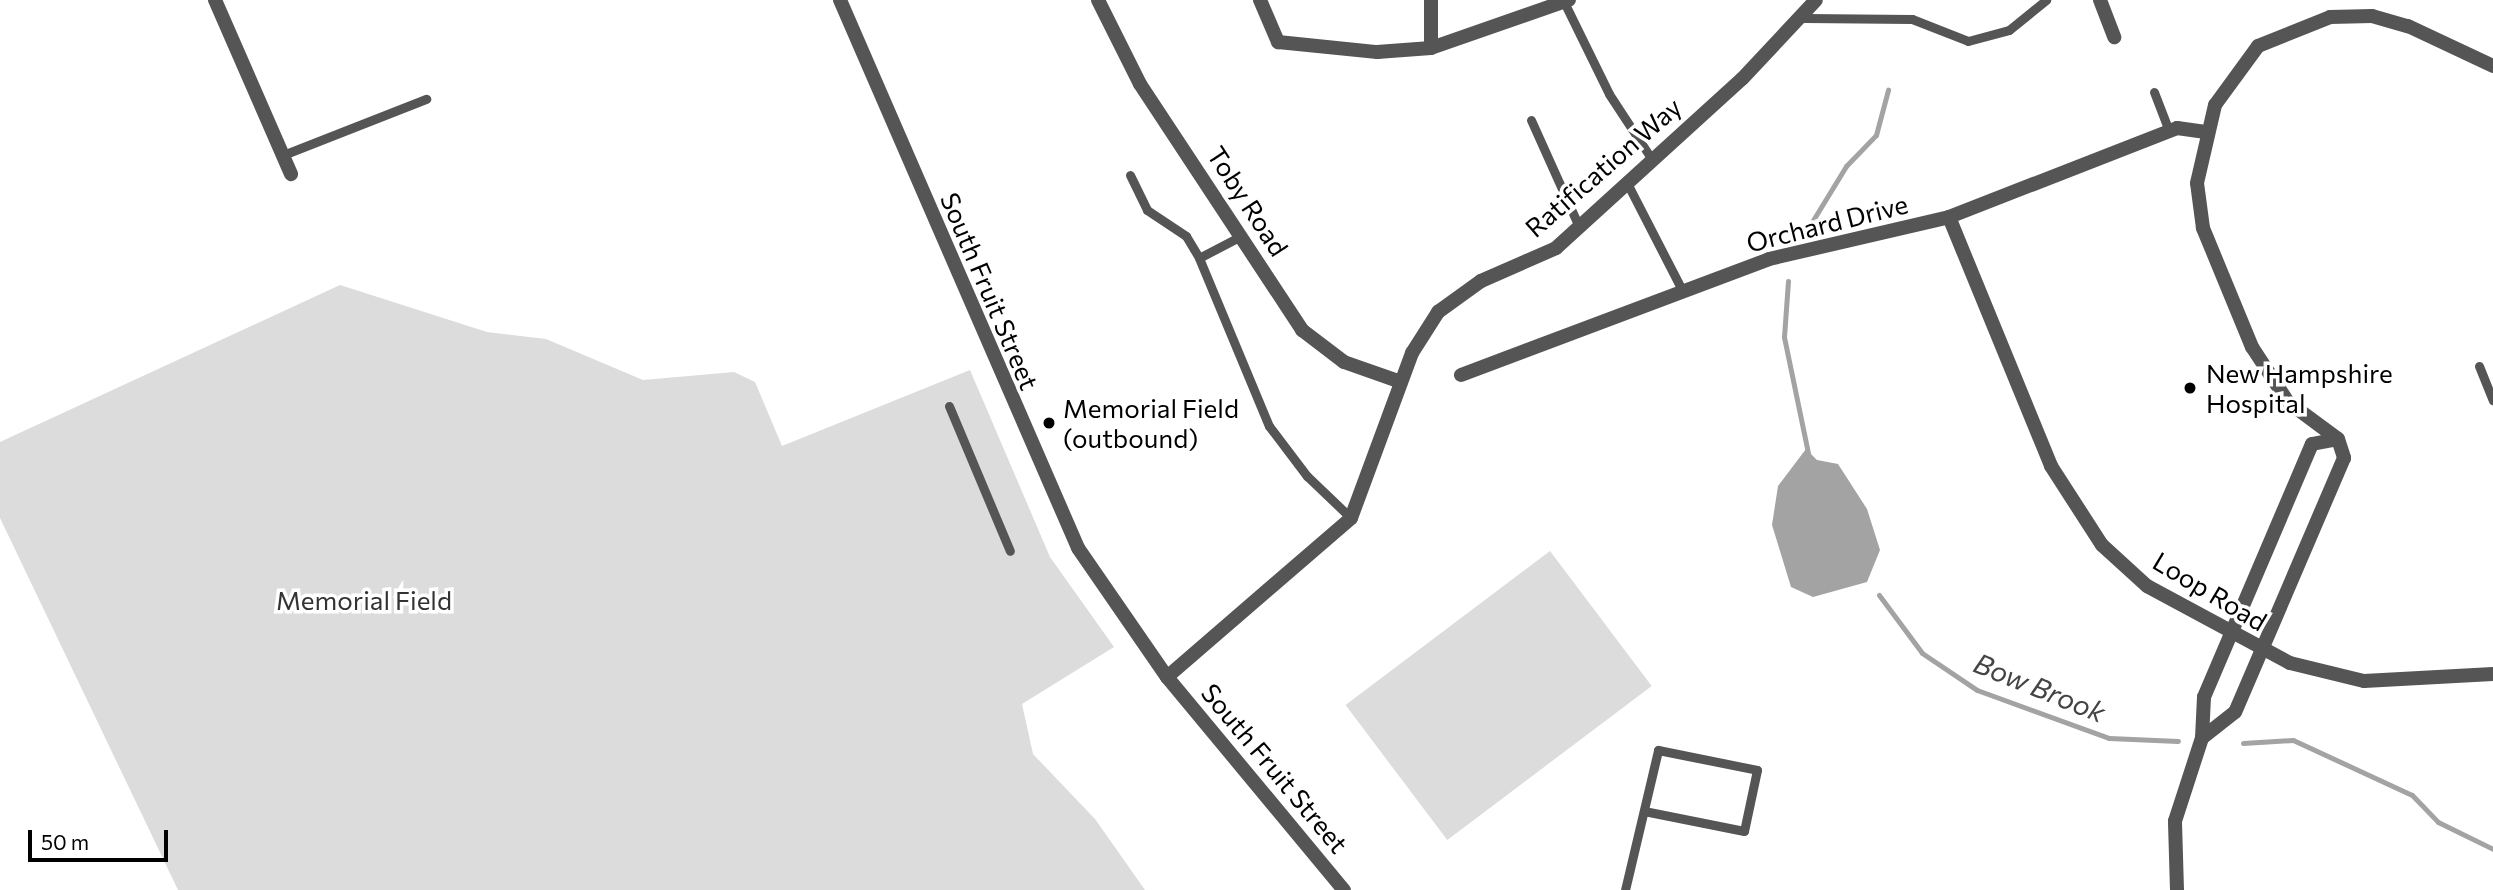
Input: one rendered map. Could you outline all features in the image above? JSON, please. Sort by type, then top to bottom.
[{"type":"street","points":[[215,0],[291,174]]},
{"type":"street","name":"South Fruit Street","points":[[840,0],[1046,486],[1103,591],[1167,677],[1344,890]]},
{"type":"street","name":"Toby Road","points":[[1098,0],[1140,84],[1241,236],[1321,349],[1401,382]]},
{"type":"street","points":[[1260,0],[1278,42],[1377,52],[1431,48],[1567,1]]},
{"type":"street","points":[[1431,0],[1431,48]]},
{"type":"street","name":"Ratification Way","points":[[1167,677],[1351,518],[1401,382],[1423,331],[1459,294],[1556,248],[1805,18],[1816,0]]},
{"type":"street","points":[[2100,0],[2115,37]]},
{"type":"street","points":[[2202,738],[2235,712],[2344,458],[2338,439],[2288,402],[2229,300],[2203,228],[2197,183],[2206,132],[2231,78],[2258,46],[2330,17],[2372,16],[2408,26],[2493,66]]},
{"type":"street","name":"Orchard Drive","points":[[1461,375],[1769,259],[1949,217],[2169,131],[2206,132]]},
{"type":"street","name":"Loop Road","points":[[1949,217],[2069,499],[2102,545],[2147,586],[2261,651],[2364,681],[2493,674]]},
{"type":"street","points":[[2177,890],[2175,821],[2202,738],[2204,697],[2312,443],[2338,439]]},
{"type":"lane","points":[[1805,18],[1912,19],[1968,41],[1984,39],[2010,30],[2046,0]]},
{"type":"lane","points":[[1567,1],[1609,94],[1651,158]]},
{"type":"lane","points":[[2154,92],[2169,131]]},
{"type":"lane","points":[[282,155],[426,99]]},
{"type":"lane","points":[[1531,120],[1580,227]]},
{"type":"lane","points":[[1130,175],[1147,210],[1186,236],[1199,258],[1269,426],[1307,476],[1351,518]]},
{"type":"lane","points":[[1626,181],[1683,292]]},
{"type":"lane","points":[[1199,258],[1241,236]]},
{"type":"lane","points":[[2479,366],[2493,400]]},
{"type":"lane","points":[[948,406],[1010,551]]},
{"type":"lane","points":[[1625,890],[1658,750],[1757,770],[1744,831],[1644,811]]},
{"type":"green space","name":"Memorial Field","points":[[340,285],[487,332],[546,339],[643,380],[734,372],[755,382],[782,446],[970,370],[1050,557],[1114,647],[1022,704],[1033,754],[1095,819],[1145,890],[178,890],[0,518],[0,442]]},
{"type":"green space","points":[[1550,551],[1652,686],[1447,840],[1346,705]]},
{"type":"shaded area","points":[[1806,449],[1817,460],[1838,464],[1867,509],[1880,550],[1867,582],[1813,597],[1791,587],[1772,525],[1778,486]]},
{"type":"waterway","name":"Bow Brook","points":[[1807,230],[1846,166],[1876,135],[1888,90]]},
{"type":"waterway","name":"Bow Brook","points":[[1788,281],[1784,337],[1808,453]]},
{"type":"waterway","name":"Bow Brook","points":[[1879,595],[1922,653],[1977,690],[2109,738],[2178,741]]},
{"type":"waterway","name":"Bow Brook","points":[[2243,743],[2293,740],[2412,795],[2438,822],[2493,849]]},
{"type":"place","name":"New Hampshire Hospital","points":[[2190,388]]},
{"type":"place","name":"Memorial Field (outbound)","points":[[1049,423]]}]
